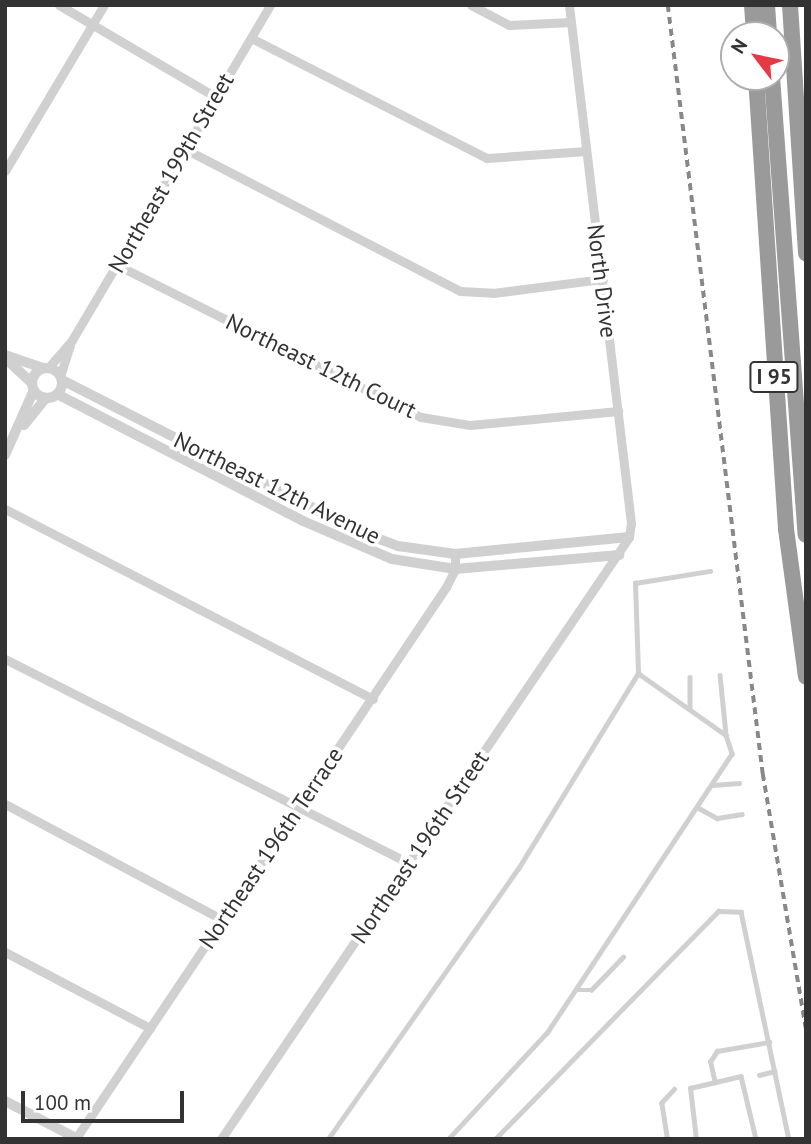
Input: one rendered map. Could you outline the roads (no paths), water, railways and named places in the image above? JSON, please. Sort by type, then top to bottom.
[{"type":"highway","points":[[790,5],[806,253]]},
{"type":"highway","name":"I 95","points":[[757,91],[786,529],[806,677]]},
{"type":"highway","points":[[773,91],[806,536]]},
{"type":"street","points":[[59,5],[216,97]]},
{"type":"street","points":[[5,171],[104,5]]},
{"type":"street","name":"Northeast 199th Street","points":[[46,368],[72,340],[270,5]]},
{"type":"street","points":[[471,5],[509,25],[571,22]]},
{"type":"street","name":"North Drive","points":[[569,5],[631,523],[629,537],[619,555]]},
{"type":"street","points":[[251,38],[487,158],[586,151]]},
{"type":"street","points":[[186,149],[460,291],[493,293],[603,279]]},
{"type":"street","name":"Northeast 12th Court","points":[[117,265],[421,417],[470,425],[618,411]]},
{"type":"street","name":"Northeast 199th Street","points":[[61,378],[72,340]]},
{"type":"street","points":[[5,356],[46,368],[33,387],[16,436],[5,455]]},
{"type":"street","points":[[5,356],[33,387]]},
{"type":"street","name":"Northeast 12th Avenue","points":[[46,368],[358,531],[398,546],[455,554],[629,537]]},
{"type":"street","points":[[16,436],[52,396],[61,378]]},
{"type":"street","name":"Northeast 12th Avenue","points":[[33,387],[352,544],[392,559],[455,569],[619,555]]},
{"type":"street","points":[[5,509],[373,699]]},
{"type":"street","points":[[455,554],[455,569]]},
{"type":"street","name":"Northeast 196th Street","points":[[221,1139],[619,555]]},
{"type":"street","name":"Northeast 196th Terrace","points":[[77,1138],[373,699],[455,569]]},
{"type":"street","points":[[5,659],[296,810],[410,864]]},
{"type":"street","points":[[5,804],[223,920]]},
{"type":"street","points":[[5,952],[150,1028]]},
{"type":"street","points":[[5,1101],[77,1138]]},
{"type":"lane","points":[[328,1139],[518,869],[638,673],[635,583],[709,571]]},
{"type":"lane","points":[[638,673],[726,735]]},
{"type":"lane","points":[[449,1139],[547,1033],[732,754],[726,735],[720,675]]},
{"type":"lane","points":[[690,677],[690,709]]},
{"type":"lane","points":[[711,786],[739,783]]},
{"type":"lane","points":[[697,807],[717,818],[742,814]]},
{"type":"lane","points":[[495,1139],[719,911],[741,912],[789,1139]]},
{"type":"lane","points":[[575,990],[591,990],[624,957]]},
{"type":"lane","points":[[715,1083],[710,1062],[717,1051],[769,1042]]},
{"type":"lane","points":[[759,1075],[775,1071]]},
{"type":"lane","points":[[696,1139],[688,1092],[695,1085],[745,1078],[756,1139]]},
{"type":"lane","points":[[667,1139],[661,1102],[674,1089]]},
{"type":"railway","points":[[668,5],[763,774],[806,1028]]}]
